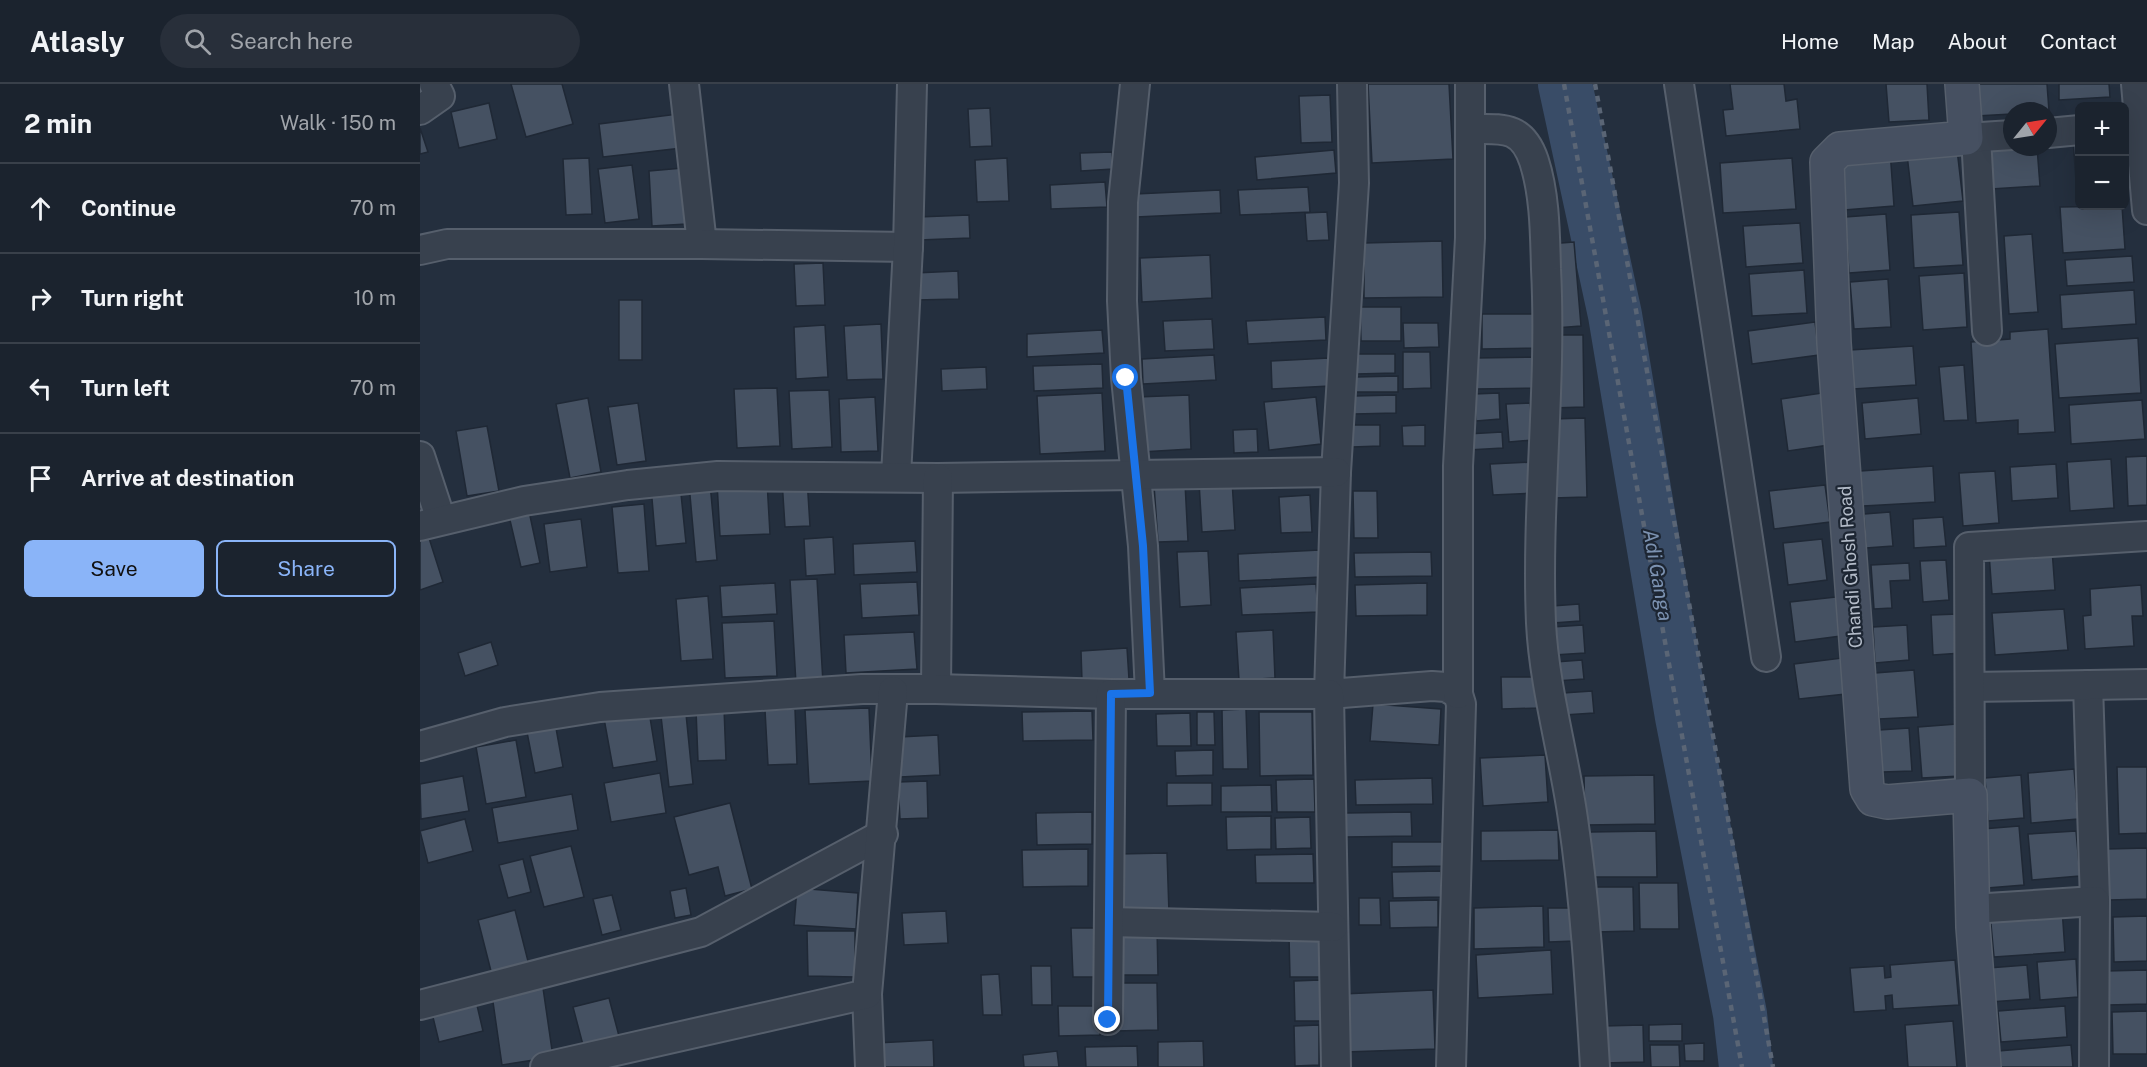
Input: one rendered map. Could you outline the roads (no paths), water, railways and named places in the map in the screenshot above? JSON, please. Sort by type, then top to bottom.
[{"type":"street","points":[[420,110],[440,96],[434,84]]},
{"type":"street","points":[[684,84],[702,244]]},
{"type":"street","points":[[896,476],[908,247],[912,84]]},
{"type":"street","points":[[1135,84],[1124,202],[1122,302],[1134,474],[1143,546],[1150,693]]},
{"type":"street","points":[[1336,1067],[1329,694],[1336,472],[1354,183],[1352,84]]},
{"type":"street","points":[[1451,1067],[1461,704],[1458,694],[1458,466],[1470,238],[1470,84]]},
{"type":"street","points":[[1679,84],[1766,657]]},
{"type":"street","points":[[1962,84],[1971,138],[1988,331]]},
{"type":"street","points":[[2136,84],[2147,210]]},
{"type":"street","points":[[1471,129],[1513,131],[1525,141],[1534,160],[1540,189],[1548,298],[1545,487],[1539,562],[1541,627],[1573,820],[1589,965],[1595,1067]]},
{"type":"street","points":[[2057,132],[2075,130]]},
{"type":"street","points":[[1971,138],[2003,136]]},
{"type":"street","name":"Chandi Ghosh Road","points":[[1970,795],[1887,802],[1873,799],[1867,789],[1848,561],[1828,240],[1827,162],[1840,149],[1971,138]]},
{"type":"street","points":[[420,250],[447,244],[908,247]]},
{"type":"street","points":[[420,456],[431,523],[524,501],[628,485],[718,476],[939,478],[1336,472]]},
{"type":"street","points":[[936,689],[939,478]]},
{"type":"street","points":[[1984,1067],[1972,909],[1969,547],[2147,536]]},
{"type":"street","points":[[1970,687],[2147,684]]},
{"type":"street","points":[[2088,685],[2095,901],[2094,1067]]},
{"type":"street","points":[[420,746],[506,722],[600,707],[862,689],[1111,694],[1329,694],[1432,686],[1446,687],[1458,694]]},
{"type":"street","points":[[870,1067],[867,994],[883,834],[893,691]]},
{"type":"street","points":[[1108,1020],[1111,694]]},
{"type":"street","points":[[420,1005],[701,932],[883,834]]},
{"type":"street","points":[[1972,909],[2095,901]]},
{"type":"street","points":[[1109,922],[1333,927]]},
{"type":"street","points":[[545,1067],[867,994]]},
{"type":"waterway","name":"Adi Ganga","points":[[1565,84],[1615,315],[1682,717],[1740,1014],[1746,1067]]},
{"type":"railway","points":[[1564,84],[1742,1067]]},
{"type":"railway","points":[[1595,84],[1773,1067]]}]
